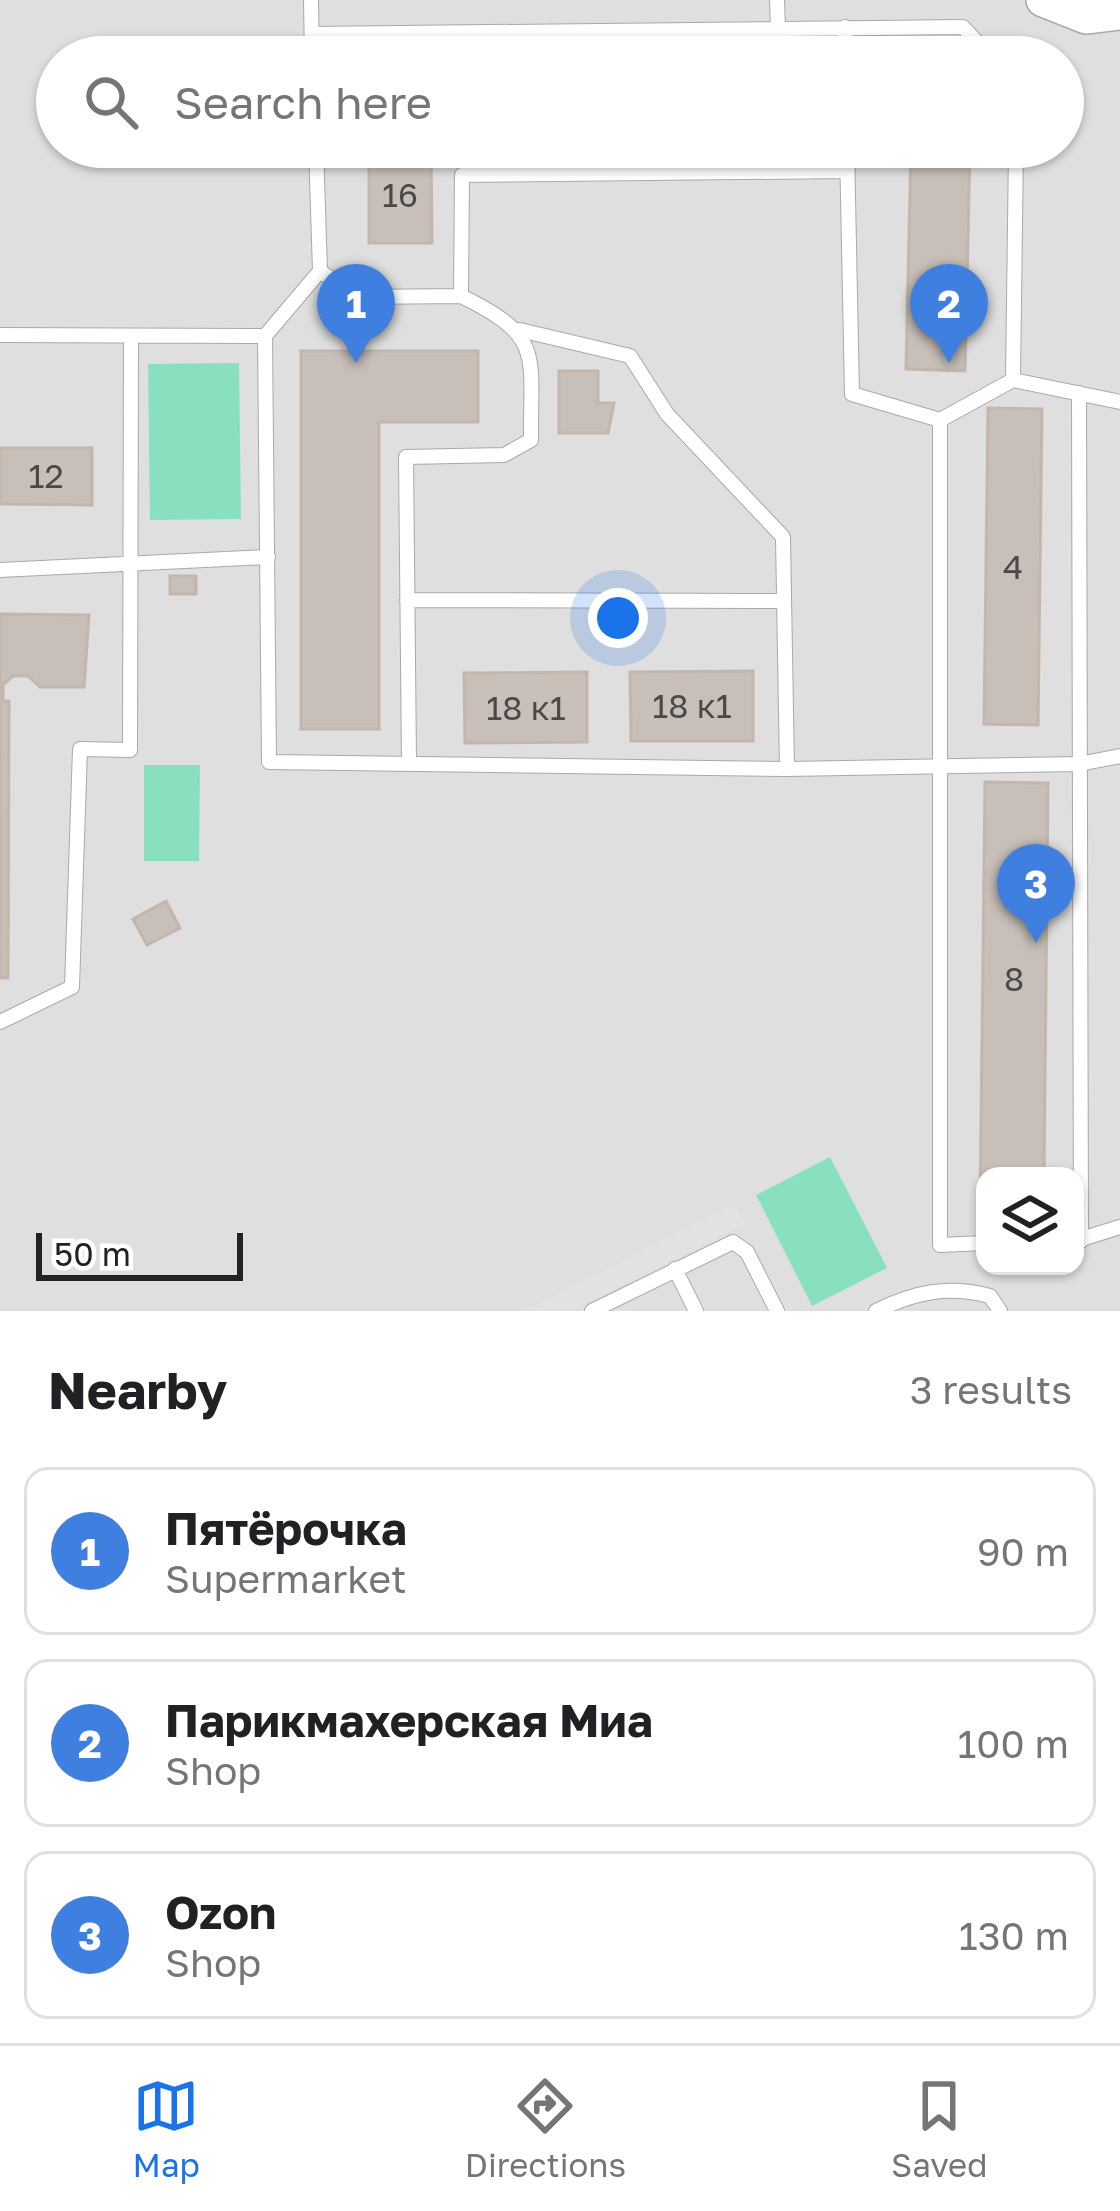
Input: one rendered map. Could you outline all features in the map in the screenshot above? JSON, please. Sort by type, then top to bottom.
[{"type":"street","points":[[1043,0],[1086,17],[1120,13]]},
{"type":"lane","points":[[310,0],[312,34],[963,27],[971,36]]},
{"type":"lane","points":[[777,0],[778,36]]},
{"type":"lane","points":[[845,27],[845,36]]},
{"type":"lane","points":[[317,168],[320,271],[265,336],[269,762],[939,768],[1079,764],[1120,756]]},
{"type":"lane","points":[[848,168],[852,394],[940,420],[1013,380],[1120,402]]},
{"type":"lane","points":[[1013,380],[1016,168]]},
{"type":"lane","points":[[461,296],[462,175],[848,171]]},
{"type":"lane","points":[[320,271],[356,297],[461,296],[520,330],[630,356],[667,414],[783,537],[787,769]]},
{"type":"lane","points":[[410,761],[406,458],[504,455],[531,440],[530,352],[520,330]]},
{"type":"lane","points":[[0,335],[265,336]]},
{"type":"lane","points":[[0,1022],[72,987],[80,749],[130,750],[130,336]]},
{"type":"lane","points":[[1078,1167],[1079,393]]},
{"type":"lane","points":[[940,420],[940,1245],[976,1243]]},
{"type":"lane","points":[[0,570],[268,557]]},
{"type":"lane","points":[[407,600],[784,601]]},
{"type":"lane","points":[[1084,1239],[1120,1227]]},
{"type":"lane","points":[[592,1311],[724,1245],[741,1244],[777,1311]]},
{"type":"lane","points":[[675,1270],[696,1311]]},
{"type":"lane","points":[[876,1311],[910,1294],[933,1290],[990,1296],[1000,1311]]},
{"type":"shaded area","points":[[0,0],[1120,0],[1120,1311],[0,1311]]},
{"type":"shaded area","points":[[735,1205],[745,1224],[570,1311],[524,1311]]},
{"type":"green space","points":[[239,363],[241,519],[150,520],[148,364]]},
{"type":"green space","points":[[144,765],[200,765],[199,861],[144,861]]},
{"type":"green space","points":[[830,1157],[887,1268],[812,1306],[756,1195]]},
{"type":"building","points":[[369,168],[431,168],[432,243],[369,243]]},
{"type":"building","points":[[911,168],[970,168],[965,371],[906,369]]},
{"type":"building","points":[[301,351],[478,351],[478,422],[379,422],[379,729],[301,729]]},
{"type":"building","points":[[559,371],[598,371],[598,403],[614,403],[608,433],[559,433]]},
{"type":"building","points":[[988,408],[1042,409],[1038,725],[984,724]]},
{"type":"building","points":[[0,448],[92,448],[92,505],[0,504]]},
{"type":"building","points":[[170,576],[196,576],[196,594],[170,594]]},
{"type":"building","points":[[0,614],[89,615],[84,687],[40,687],[28,676],[13,676],[3,685],[3,701],[9,701],[8,978],[0,978]]},
{"type":"building","points":[[753,671],[753,741],[631,741],[630,672]]},
{"type":"building","points":[[587,672],[587,742],[465,743],[464,673]]},
{"type":"building","points":[[985,782],[1048,783],[1044,1167],[981,1167]]},
{"type":"building","points":[[166,901],[180,928],[147,945],[133,919]]},
{"type":"place","name":"Пятёрочка","points":[[356,363]]},
{"type":"place","name":"Парикмахерская Миа","points":[[949,363]]},
{"type":"place","name":"Ozon","points":[[1036,943]]}]
